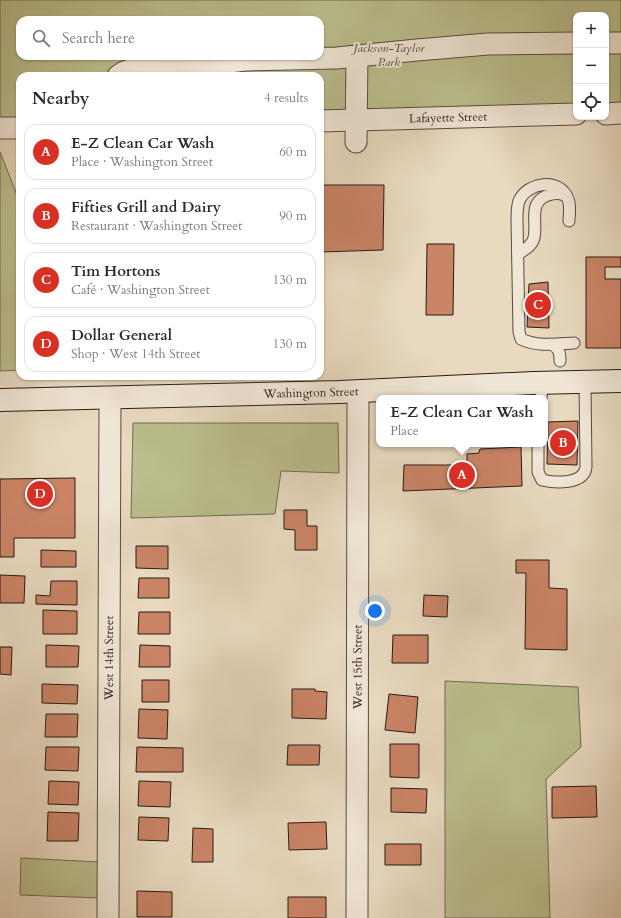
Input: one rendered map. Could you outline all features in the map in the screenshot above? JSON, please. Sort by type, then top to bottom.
[{"type":"main road","name":"Washington Street","points":[[0,400],[358,392],[541,391],[585,382],[621,381]]},
{"type":"street","points":[[324,58],[488,44],[573,43]]},
{"type":"street","points":[[609,43],[621,43]]},
{"type":"street","points":[[356,142],[357,56]]},
{"type":"street","points":[[124,72],[135,68],[190,67],[245,60]]},
{"type":"street","points":[[609,114],[621,113]]},
{"type":"street","name":"Lafayette Street","points":[[324,121],[573,114]]},
{"type":"street","points":[[0,128],[16,128]]},
{"type":"street","name":"West 15th Street","points":[[357,918],[358,392]]},
{"type":"street","name":"West 14th Street","points":[[108,918],[110,398]]},
{"type":"lane","points":[[569,221],[567,197],[563,190],[552,184],[540,185],[532,188],[521,197],[517,208],[520,336],[524,340],[551,344],[574,343]]},
{"type":"lane","points":[[518,254],[528,247],[534,238],[534,212],[539,200],[545,196],[555,194],[564,195],[567,197]]},
{"type":"lane","points":[[551,344],[558,349],[560,353],[560,361]]},
{"type":"lane","points":[[538,447],[538,472],[542,480],[564,482],[580,478],[584,475],[586,467],[585,382]]},
{"type":"green space","name":"Jackson-Taylor Park","points":[[0,0],[621,0],[621,107],[609,107],[609,12],[573,12],[573,108],[324,114],[324,72],[16,72],[16,121],[0,121]]},
{"type":"green space","points":[[0,152],[16,193],[16,370],[0,371]]},
{"type":"green space","points":[[133,423],[338,423],[339,473],[281,471],[275,514],[131,518]]},
{"type":"green space","points":[[445,681],[578,687],[581,747],[546,779],[550,918],[445,918]]},
{"type":"green space","points":[[21,858],[99,862],[99,898],[20,895]]},
{"type":"building","points":[[324,185],[384,185],[383,250],[324,252]]},
{"type":"building","points":[[427,244],[454,244],[453,315],[426,315]]},
{"type":"building","points":[[586,257],[621,257],[621,267],[605,267],[605,279],[621,279],[621,348],[586,348]]},
{"type":"building","points":[[548,282],[549,328],[527,327],[529,284]]},
{"type":"building","points":[[578,421],[577,465],[547,464],[548,422]]},
{"type":"building","points":[[521,447],[522,486],[403,491],[404,465],[467,465],[467,454],[479,453],[480,449]]},
{"type":"building","points":[[75,478],[75,538],[14,538],[14,557],[0,557],[0,479]]},
{"type":"building","points":[[284,510],[307,510],[307,526],[317,526],[317,550],[295,550],[295,530],[284,529]]},
{"type":"building","points":[[136,546],[168,546],[168,569],[136,568]]},
{"type":"building","points":[[41,550],[76,551],[76,567],[41,567]]},
{"type":"building","points":[[516,560],[549,560],[549,588],[567,589],[567,650],[525,649],[526,573],[516,573]]},
{"type":"building","points":[[0,575],[25,576],[24,603],[0,603]]},
{"type":"building","points":[[139,578],[169,578],[169,598],[138,598]]},
{"type":"building","points":[[51,581],[77,581],[77,605],[36,604],[36,595],[50,596]]},
{"type":"building","points":[[424,595],[448,596],[447,617],[423,616]]},
{"type":"building","points":[[43,610],[77,611],[77,634],[43,634]]},
{"type":"building","points":[[139,612],[170,612],[170,634],[138,634]]},
{"type":"building","points":[[393,635],[428,635],[428,663],[392,663]]},
{"type":"building","points":[[46,645],[79,646],[78,667],[46,667]]},
{"type":"building","points":[[140,645],[170,646],[170,667],[139,667]]},
{"type":"building","points":[[0,647],[12,647],[11,675],[0,674]]},
{"type":"building","points":[[142,680],[169,680],[169,702],[142,702]]},
{"type":"building","points":[[42,684],[78,685],[77,704],[42,703]]},
{"type":"building","points":[[292,689],[315,689],[315,691],[327,692],[326,719],[292,718]]},
{"type":"building","points":[[389,694],[418,697],[415,733],[385,730]]},
{"type":"building","points":[[139,709],[168,710],[167,739],[138,738]]},
{"type":"building","points":[[46,714],[78,714],[77,737],[45,737]]},
{"type":"building","points":[[390,744],[419,744],[419,778],[390,777]]},
{"type":"building","points":[[288,745],[320,745],[319,765],[287,765]]},
{"type":"building","points":[[46,747],[79,747],[78,771],[45,770]]},
{"type":"building","points":[[137,747],[183,748],[183,772],[136,772]]},
{"type":"building","points":[[49,781],[79,782],[78,805],[48,804]]},
{"type":"building","points":[[139,781],[171,782],[170,807],[138,806]]},
{"type":"building","points":[[596,786],[597,817],[552,818],[552,787]]},
{"type":"building","points":[[391,788],[427,789],[426,813],[391,812]]},
{"type":"building","points":[[48,812],[79,813],[78,841],[47,841]]},
{"type":"building","points":[[139,817],[169,818],[168,841],[138,840]]},
{"type":"building","points":[[326,822],[327,849],[289,850],[288,823]]},
{"type":"building","points":[[193,828],[213,829],[213,862],[192,862]]},
{"type":"building","points":[[385,844],[421,844],[421,865],[385,865]]},
{"type":"building","points":[[137,891],[172,892],[172,917],[137,917]]},
{"type":"building","points":[[288,897],[326,897],[326,918],[288,918]]},
{"type":"place","name":"Tim Hortons","points":[[538,305]]},
{"type":"place","name":"Fifties Grill and Dairy","points":[[563,443]]},
{"type":"place","name":"E-Z Clean Car Wash","points":[[462,475]]},
{"type":"place","name":"Dollar General","points":[[40,494]]}]
